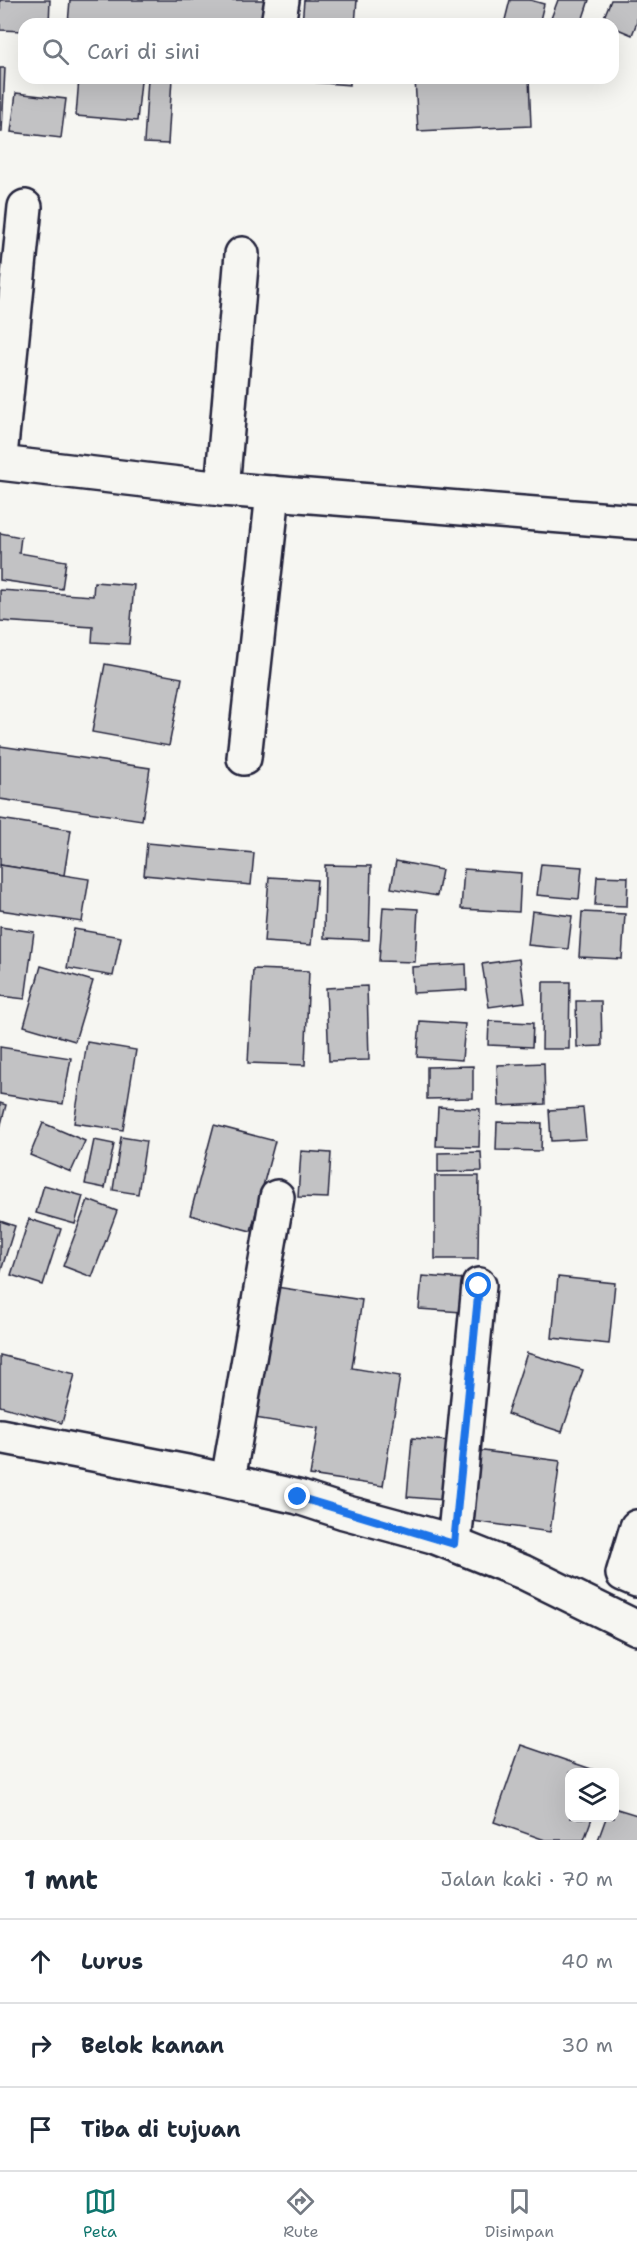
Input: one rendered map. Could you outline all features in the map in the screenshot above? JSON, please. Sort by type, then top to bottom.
[{"type":"street","points":[[279,18],[282,0]]},
{"type":"street","points":[[0,456],[25,207]]},
{"type":"street","points":[[222,489],[242,254]]},
{"type":"street","points":[[0,463],[222,489],[637,522]]},
{"type":"street","points":[[244,758],[273,493]]},
{"type":"street","points":[[228,1480],[277,1197]]},
{"type":"street","points":[[454,1544],[479,1286]]},
{"type":"street","points":[[0,1436],[228,1480],[298,1497],[454,1544],[523,1572],[637,1628]]},
{"type":"street","points":[[637,1527],[623,1574],[637,1580]]},
{"type":"building","points":[[0,0],[50,0],[49,18],[18,18],[18,31],[0,30]]},
{"type":"building","points":[[70,0],[265,0],[264,18],[68,18]]},
{"type":"building","points":[[304,0],[357,0],[356,18],[302,18]]},
{"type":"building","points":[[510,0],[530,0],[544,4],[540,18],[506,18]]},
{"type":"building","points":[[558,0],[589,0],[583,18],[551,18]]},
{"type":"building","points":[[611,0],[637,0],[637,22],[632,35],[619,30],[619,18],[604,18]]},
{"type":"building","points":[[0,68],[5,68],[2,132],[0,132]]},
{"type":"building","points":[[79,84],[141,84],[137,121],[76,116]]},
{"type":"building","points":[[148,84],[172,84],[168,144],[144,143]]},
{"type":"building","points":[[415,84],[529,84],[531,126],[418,131]]},
{"type":"building","points":[[16,93],[66,99],[61,138],[11,132]]},
{"type":"building","points":[[0,533],[21,537],[19,553],[66,561],[62,589],[0,580]]},
{"type":"building","points":[[94,582],[134,585],[129,644],[92,642],[93,627],[0,621],[0,590],[93,596]]},
{"type":"building","points":[[105,664],[182,678],[169,746],[92,732]]},
{"type":"building","points":[[0,746],[150,768],[142,820],[0,799]]},
{"type":"building","points":[[0,819],[71,830],[64,875],[0,865]]},
{"type":"building","points":[[147,843],[254,853],[251,885],[144,875]]},
{"type":"building","points":[[396,861],[442,870],[437,896],[391,888]]},
{"type":"building","points":[[541,864],[582,867],[579,899],[537,895]]},
{"type":"building","points":[[0,865],[89,879],[82,922],[0,910]]},
{"type":"building","points":[[325,865],[371,866],[369,940],[324,938]]},
{"type":"building","points":[[464,869],[521,873],[519,912],[461,909]]},
{"type":"building","points":[[597,876],[628,877],[627,906],[595,905]]},
{"type":"building","points":[[269,877],[317,880],[311,945],[264,942]]},
{"type":"building","points":[[383,907],[418,909],[415,962],[379,961]]},
{"type":"building","points":[[532,911],[572,916],[568,949],[528,945]]},
{"type":"building","points":[[582,912],[625,914],[622,959],[579,957]]},
{"type":"building","points":[[0,927],[34,932],[25,999],[0,996]]},
{"type":"building","points":[[74,929],[121,937],[113,976],[67,968]]},
{"type":"building","points":[[519,959],[525,1002],[489,1007],[482,964]]},
{"type":"building","points":[[466,964],[467,990],[413,993],[412,967]]},
{"type":"building","points":[[41,966],[93,981],[75,1041],[24,1026]]},
{"type":"building","points":[[253,969],[309,971],[305,1065],[248,1063]]},
{"type":"building","points":[[543,982],[570,982],[569,1049],[542,1049]]},
{"type":"building","points":[[367,986],[369,1060],[329,1061],[326,988]]},
{"type":"building","points":[[576,1001],[601,1001],[602,1046],[577,1047]]},
{"type":"building","points":[[420,1021],[465,1024],[462,1060],[417,1057]]},
{"type":"building","points":[[489,1021],[533,1023],[532,1047],[488,1045]]},
{"type":"building","points":[[87,1042],[136,1050],[123,1130],[74,1123]]},
{"type":"building","points":[[0,1047],[71,1058],[63,1104],[0,1094]]},
{"type":"building","points":[[544,1063],[545,1104],[499,1106],[497,1065]]},
{"type":"building","points":[[473,1066],[473,1098],[427,1099],[427,1067]]},
{"type":"building","points":[[0,1103],[6,1105],[0,1128]]},
{"type":"building","points":[[438,1107],[480,1109],[479,1147],[436,1146]]},
{"type":"building","points":[[583,1108],[586,1139],[551,1141],[549,1110]]},
{"type":"building","points":[[497,1122],[542,1123],[541,1151],[496,1150]]},
{"type":"building","points":[[43,1123],[85,1141],[71,1172],[30,1155]]},
{"type":"building","points":[[214,1125],[275,1141],[251,1231],[190,1215]]},
{"type":"building","points":[[121,1137],[146,1141],[138,1194],[113,1190]]},
{"type":"building","points":[[94,1140],[114,1144],[105,1188],[85,1184]]},
{"type":"building","points":[[301,1151],[331,1153],[328,1198],[298,1197]]},
{"type":"building","points":[[481,1152],[482,1171],[438,1172],[438,1153]]},
{"type":"building","points":[[435,1176],[479,1176],[478,1259],[435,1259]]},
{"type":"building","points":[[44,1185],[83,1196],[75,1224],[36,1213]]},
{"type":"building","points":[[88,1200],[117,1211],[92,1277],[63,1266]]},
{"type":"building","points":[[29,1219],[61,1229],[43,1285],[11,1275]]},
{"type":"building","points":[[0,1221],[15,1226],[0,1274]]},
{"type":"building","points":[[422,1276],[465,1279],[462,1312],[419,1309]]},
{"type":"building","points":[[558,1277],[615,1283],[609,1344],[552,1338]]},
{"type":"building","points":[[263,1285],[362,1300],[352,1368],[400,1376],[383,1486],[310,1475],[318,1428],[243,1416]]},
{"type":"building","points":[[527,1353],[583,1370],[562,1432],[507,1414]]},
{"type":"building","points":[[0,1355],[75,1374],[62,1423],[0,1406]]},
{"type":"building","points":[[412,1438],[449,1441],[444,1500],[407,1497]]},
{"type":"building","points":[[476,1450],[560,1461],[550,1532],[466,1520]]},
{"type":"building","points":[[521,1745],[588,1768],[565,1768],[565,1822],[591,1822],[584,1840],[545,1840],[494,1822]]},
{"type":"building","points":[[619,1810],[637,1815],[637,1840],[598,1840],[605,1822],[619,1822]]},
{"type":"route","points":[[298,1497],[454,1544],[479,1286]]}]
